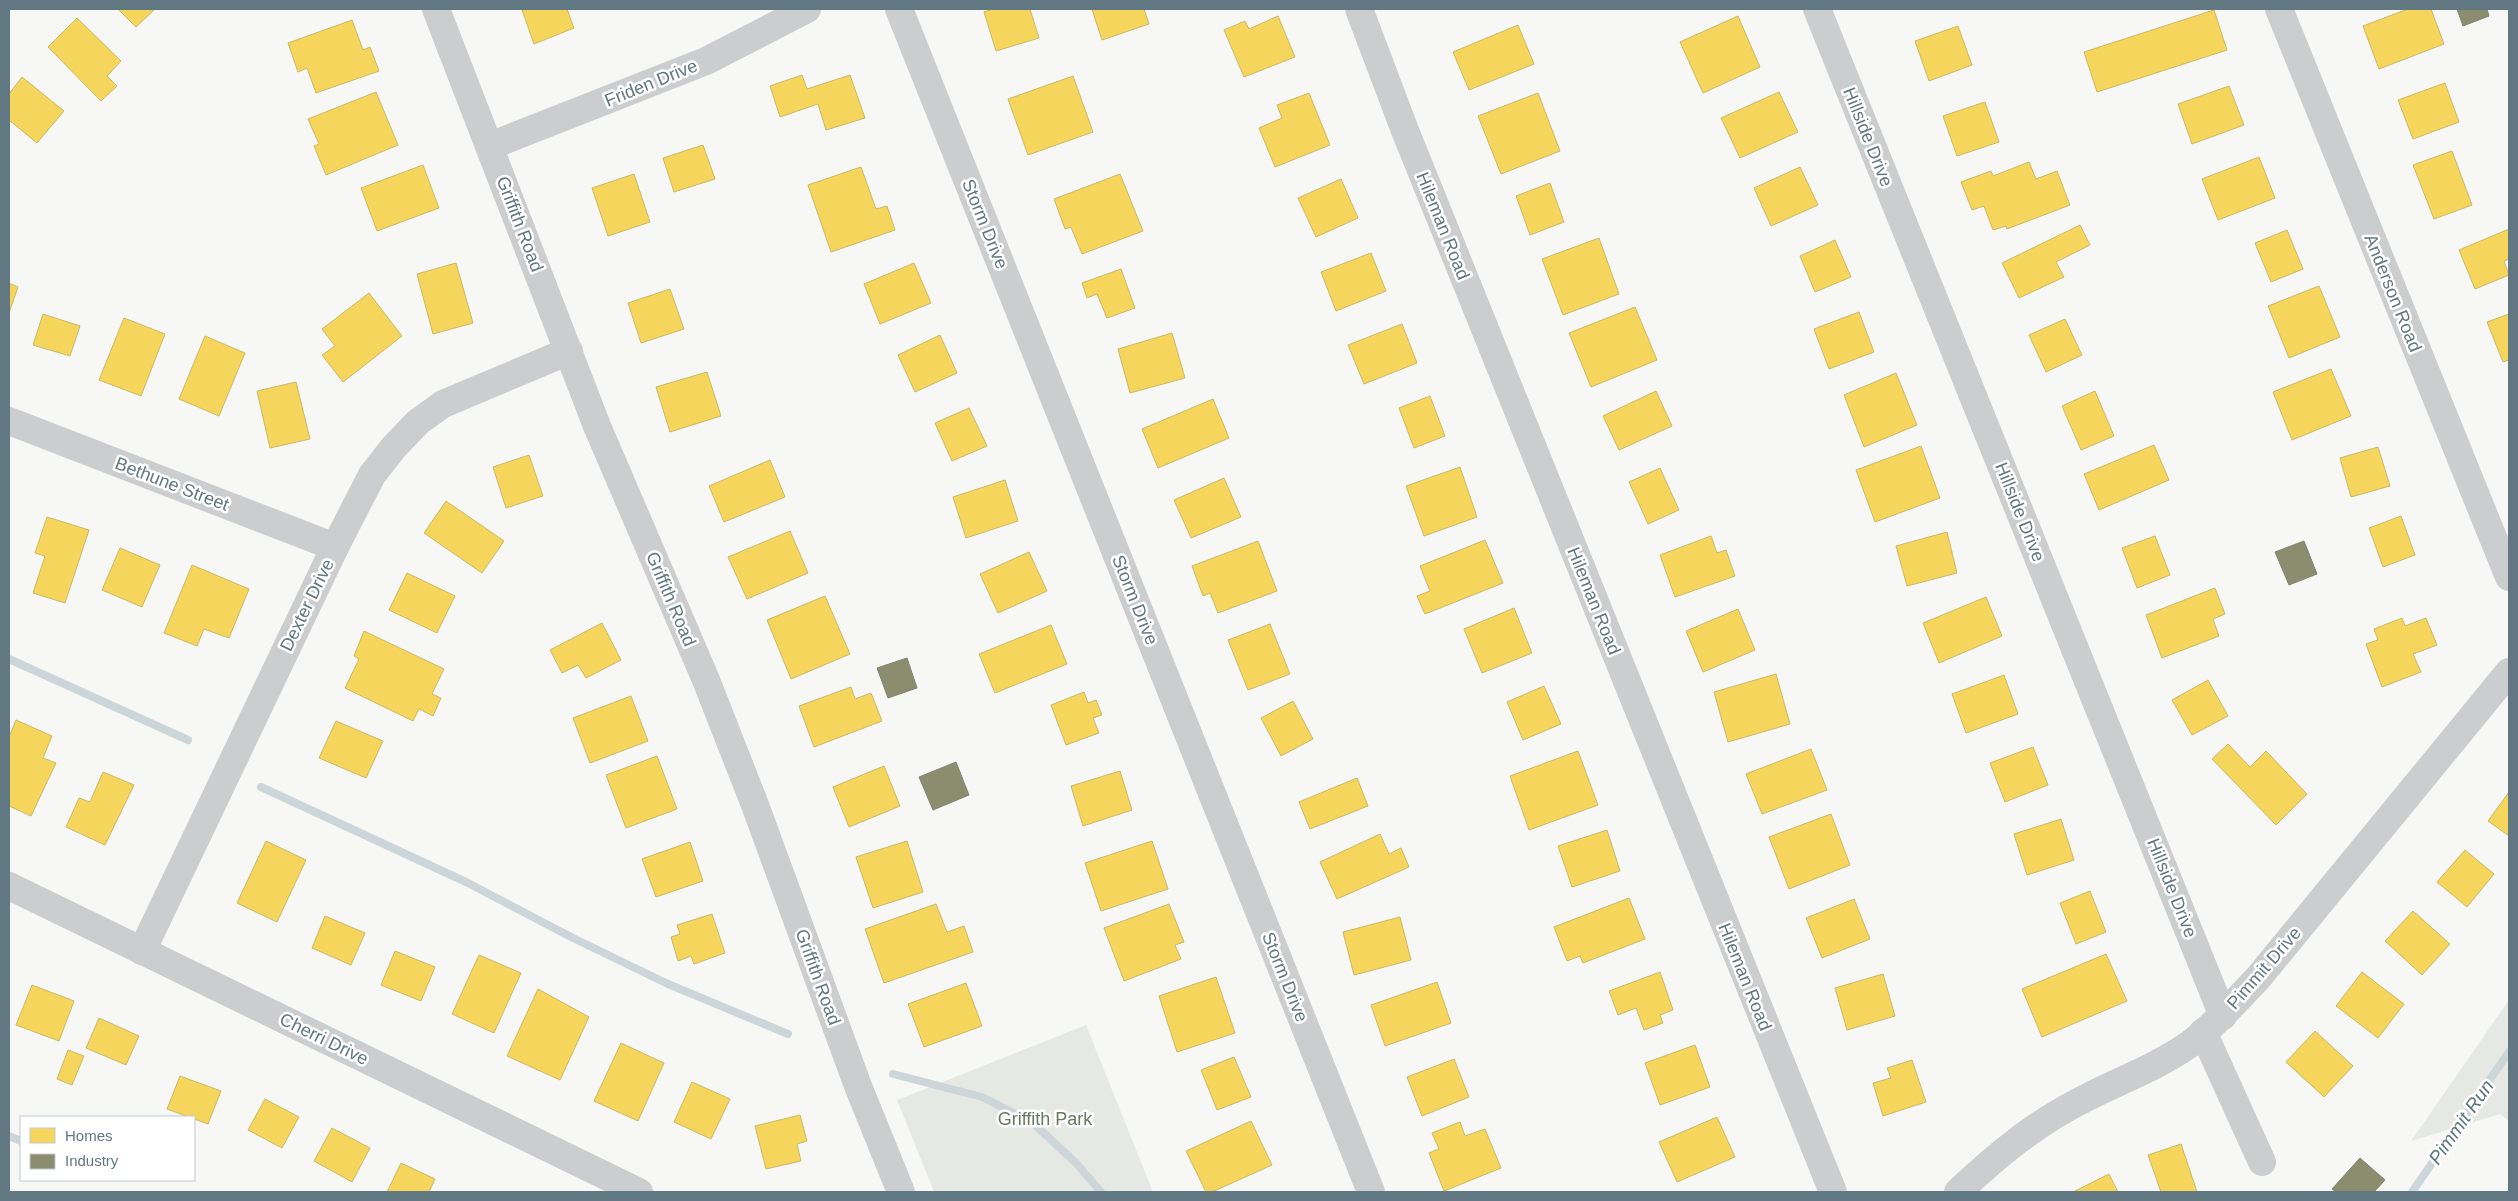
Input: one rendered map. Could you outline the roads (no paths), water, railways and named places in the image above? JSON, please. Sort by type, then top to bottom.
[{"type":"street","name":"Griffith Road","points":[[436,9],[597,426],[706,680],[755,805],[858,1086],[901,1192]]},
{"type":"street","name":"Friden Drive","points":[[490,146],[706,61],[807,9]]},
{"type":"street","name":"Storm Drive","points":[[899,9],[1372,1192]]},
{"type":"street","name":"Hileman Road","points":[[1359,9],[1404,128],[1833,1192]]},
{"type":"street","name":"Hillside Drive","points":[[1817,9],[2213,1024],[2262,1162]]},
{"type":"street","name":"Anderson Road","points":[[2279,9],[2509,577]]},
{"type":"street","name":"Dexter Drive","points":[[142,951],[335,547],[372,475],[394,447],[418,422],[443,404],[569,351]]},
{"type":"street","name":"Bethune Street","points":[[9,421],[335,547]]},
{"type":"street","name":"Pimmit Drive","points":[[1958,1192],[1996,1156],[2038,1125],[2085,1098],[2152,1067],[2213,1024],[2258,978],[2509,672]]},
{"type":"street","name":"Cherri Drive","points":[[9,886],[639,1192]]},
{"type":"waterway","points":[[9,659],[188,740]]},
{"type":"waterway","points":[[261,787],[466,882],[573,938],[668,984],[788,1034]]},
{"type":"waterway","name":"Pimmit Run","points":[[2412,1192],[2509,1052]]},
{"type":"waterway","points":[[893,1074],[982,1097],[1033,1123],[1076,1163],[1101,1192]]},
{"type":"waterway","points":[[9,1136],[20,1141]]},
{"type":"park label","name":"Griffith Park","points":[[1045,1119]]}]
